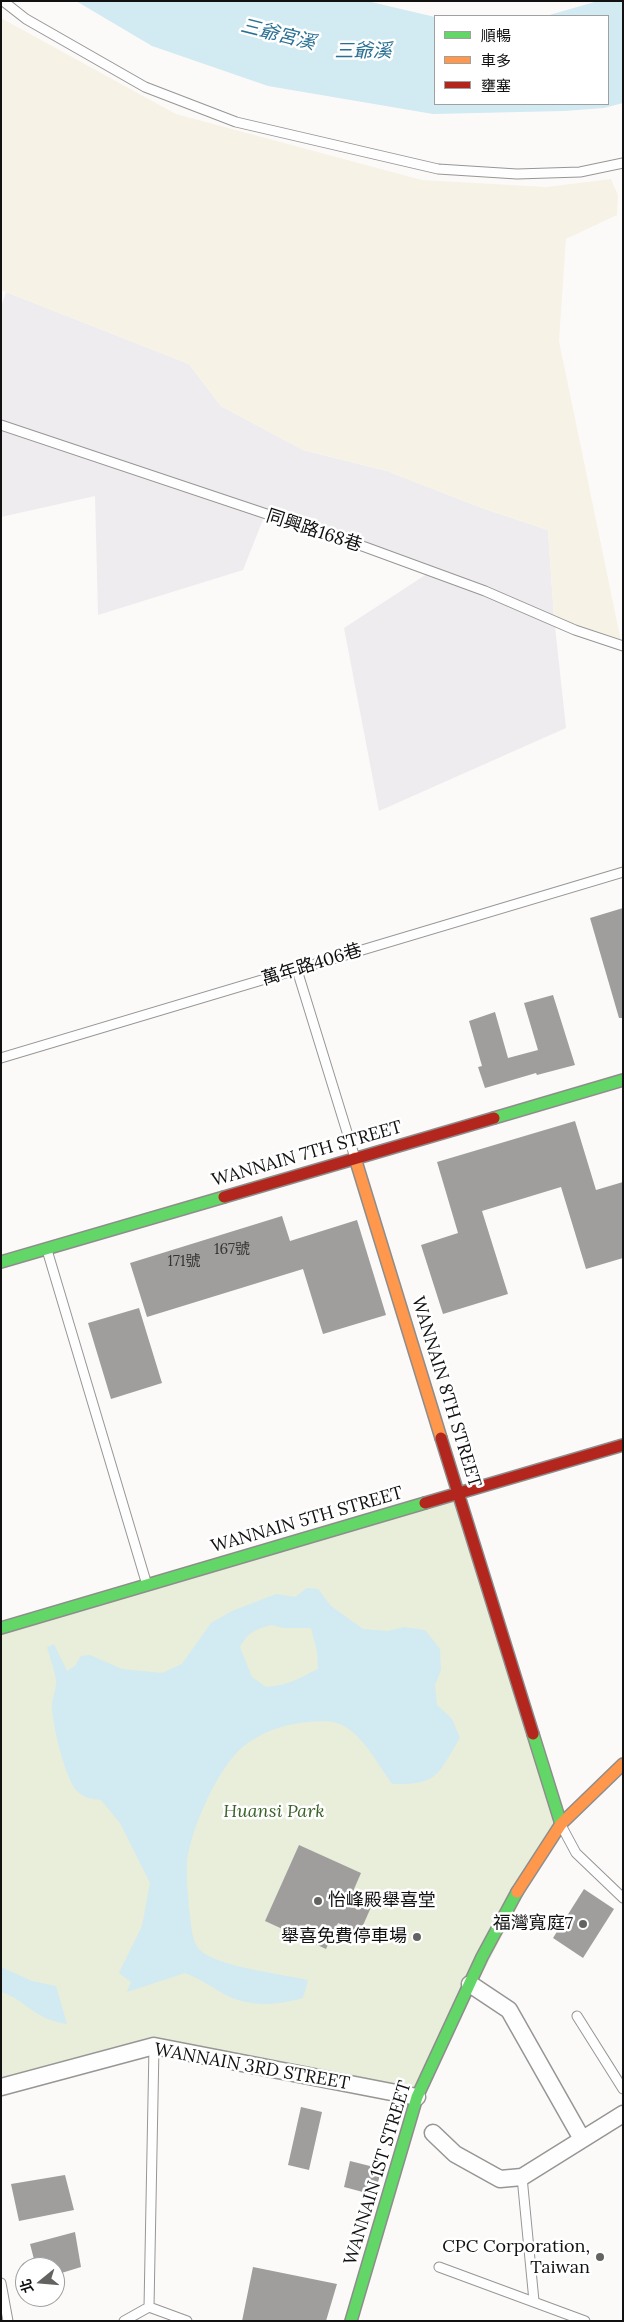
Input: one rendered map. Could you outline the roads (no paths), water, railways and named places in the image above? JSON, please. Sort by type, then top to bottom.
[{"type":"street","name":"WANNAIN 7TH STREET","points":[[1,1262],[623,1080]]},
{"type":"street","name":"WANNAIN 8TH STREET","points":[[355,1158],[561,1824]]},
{"type":"street","name":"WANNAIN 5TH STREET","points":[[1,1628],[623,1445]]},
{"type":"street","name":"WANNAIN 1ST STREET","points":[[351,2321],[417,2097],[482,1957],[523,1882],[561,1824],[623,1764]]},
{"type":"street","points":[[470,1984],[509,2010],[582,2139]]},
{"type":"street","name":"WANNAIN 3RD STREET","points":[[1,2087],[154,2046],[417,2097]]},
{"type":"street","points":[[433,2133],[455,2154],[500,2180],[522,2177],[623,2114]]},
{"type":"lane","points":[[3,1],[26,19],[145,87],[236,122],[438,169],[518,174],[580,172],[623,163]]},
{"type":"lane","name":"同興路168巷","points":[[1,426],[365,547],[485,591],[575,630],[623,646]]},
{"type":"lane","name":"萬年路406巷","points":[[4,1057],[623,872]]},
{"type":"lane","name":"WANNAIN 8TH STREET","points":[[297,970],[355,1158]]},
{"type":"lane","points":[[1,1047],[4,1057]]},
{"type":"lane","points":[[47,1248],[147,1585]]},
{"type":"lane","points":[[561,1824],[576,1853],[623,1898]]},
{"type":"lane","points":[[577,2016],[623,2089]]},
{"type":"lane","points":[[149,2307],[154,2046]]},
{"type":"lane","points":[[522,2177],[534,2301]]},
{"type":"lane","points":[[439,2266],[585,2321]]},
{"type":"lane","points":[[1,2283],[8,2321]]},
{"type":"lane","points":[[124,2321],[149,2307],[187,2321]]},
{"type":"water","name":"三爺溪","points":[[76,1],[367,1],[434,17],[434,105],[609,105],[609,15],[549,15],[598,1],[623,1],[623,103],[604,108],[564,111],[433,114],[268,86],[152,46]]},
{"type":"water","points":[[307,1588],[318,1589],[331,1606],[363,1629],[388,1631],[404,1627],[425,1630],[440,1649],[441,1670],[435,1685],[437,1705],[452,1719],[460,1738],[441,1769],[435,1775],[428,1780],[407,1784],[392,1784],[362,1742],[345,1726],[335,1722],[307,1722],[282,1727],[258,1737],[244,1746],[234,1755],[216,1783],[193,1835],[187,1864],[187,1881],[193,1935],[199,1949],[219,1961],[308,1980],[303,1998],[266,2004],[247,2002],[230,1997],[185,1973],[127,1992],[131,1982],[119,1973],[142,1926],[150,1883],[120,1823],[101,1800],[85,1797],[72,1785],[54,1725],[52,1706],[56,1680],[47,1647],[54,1644],[67,1671],[75,1666],[81,1656],[90,1655],[122,1669],[162,1673],[182,1664],[211,1623],[232,1611],[276,1594],[295,1597]],"holes":[[[272,1625],[283,1628],[311,1628],[317,1652],[318,1669],[299,1679],[266,1687],[252,1677],[240,1647],[246,1638],[257,1630]]]},
{"type":"water","points":[[1,1967],[32,1981],[56,1986],[67,2024],[46,2018],[18,2000],[1,1992]]},
{"type":"place","name":"怡峰殿舉喜堂","points":[[318,1901]]},
{"type":"place","name":"福灣寬庭7","points":[[583,1924]]},
{"type":"place","name":"舉喜免費停車場","points":[[417,1937]]},
{"type":"place","name":"CPC Corporation, Taiwan","points":[[600,2257]]},
{"type":"water label","name":"三爺宮溪","points":[[278,35]]},
{"type":"park label","name":"Huansi Park","points":[[274,1812]]}]
